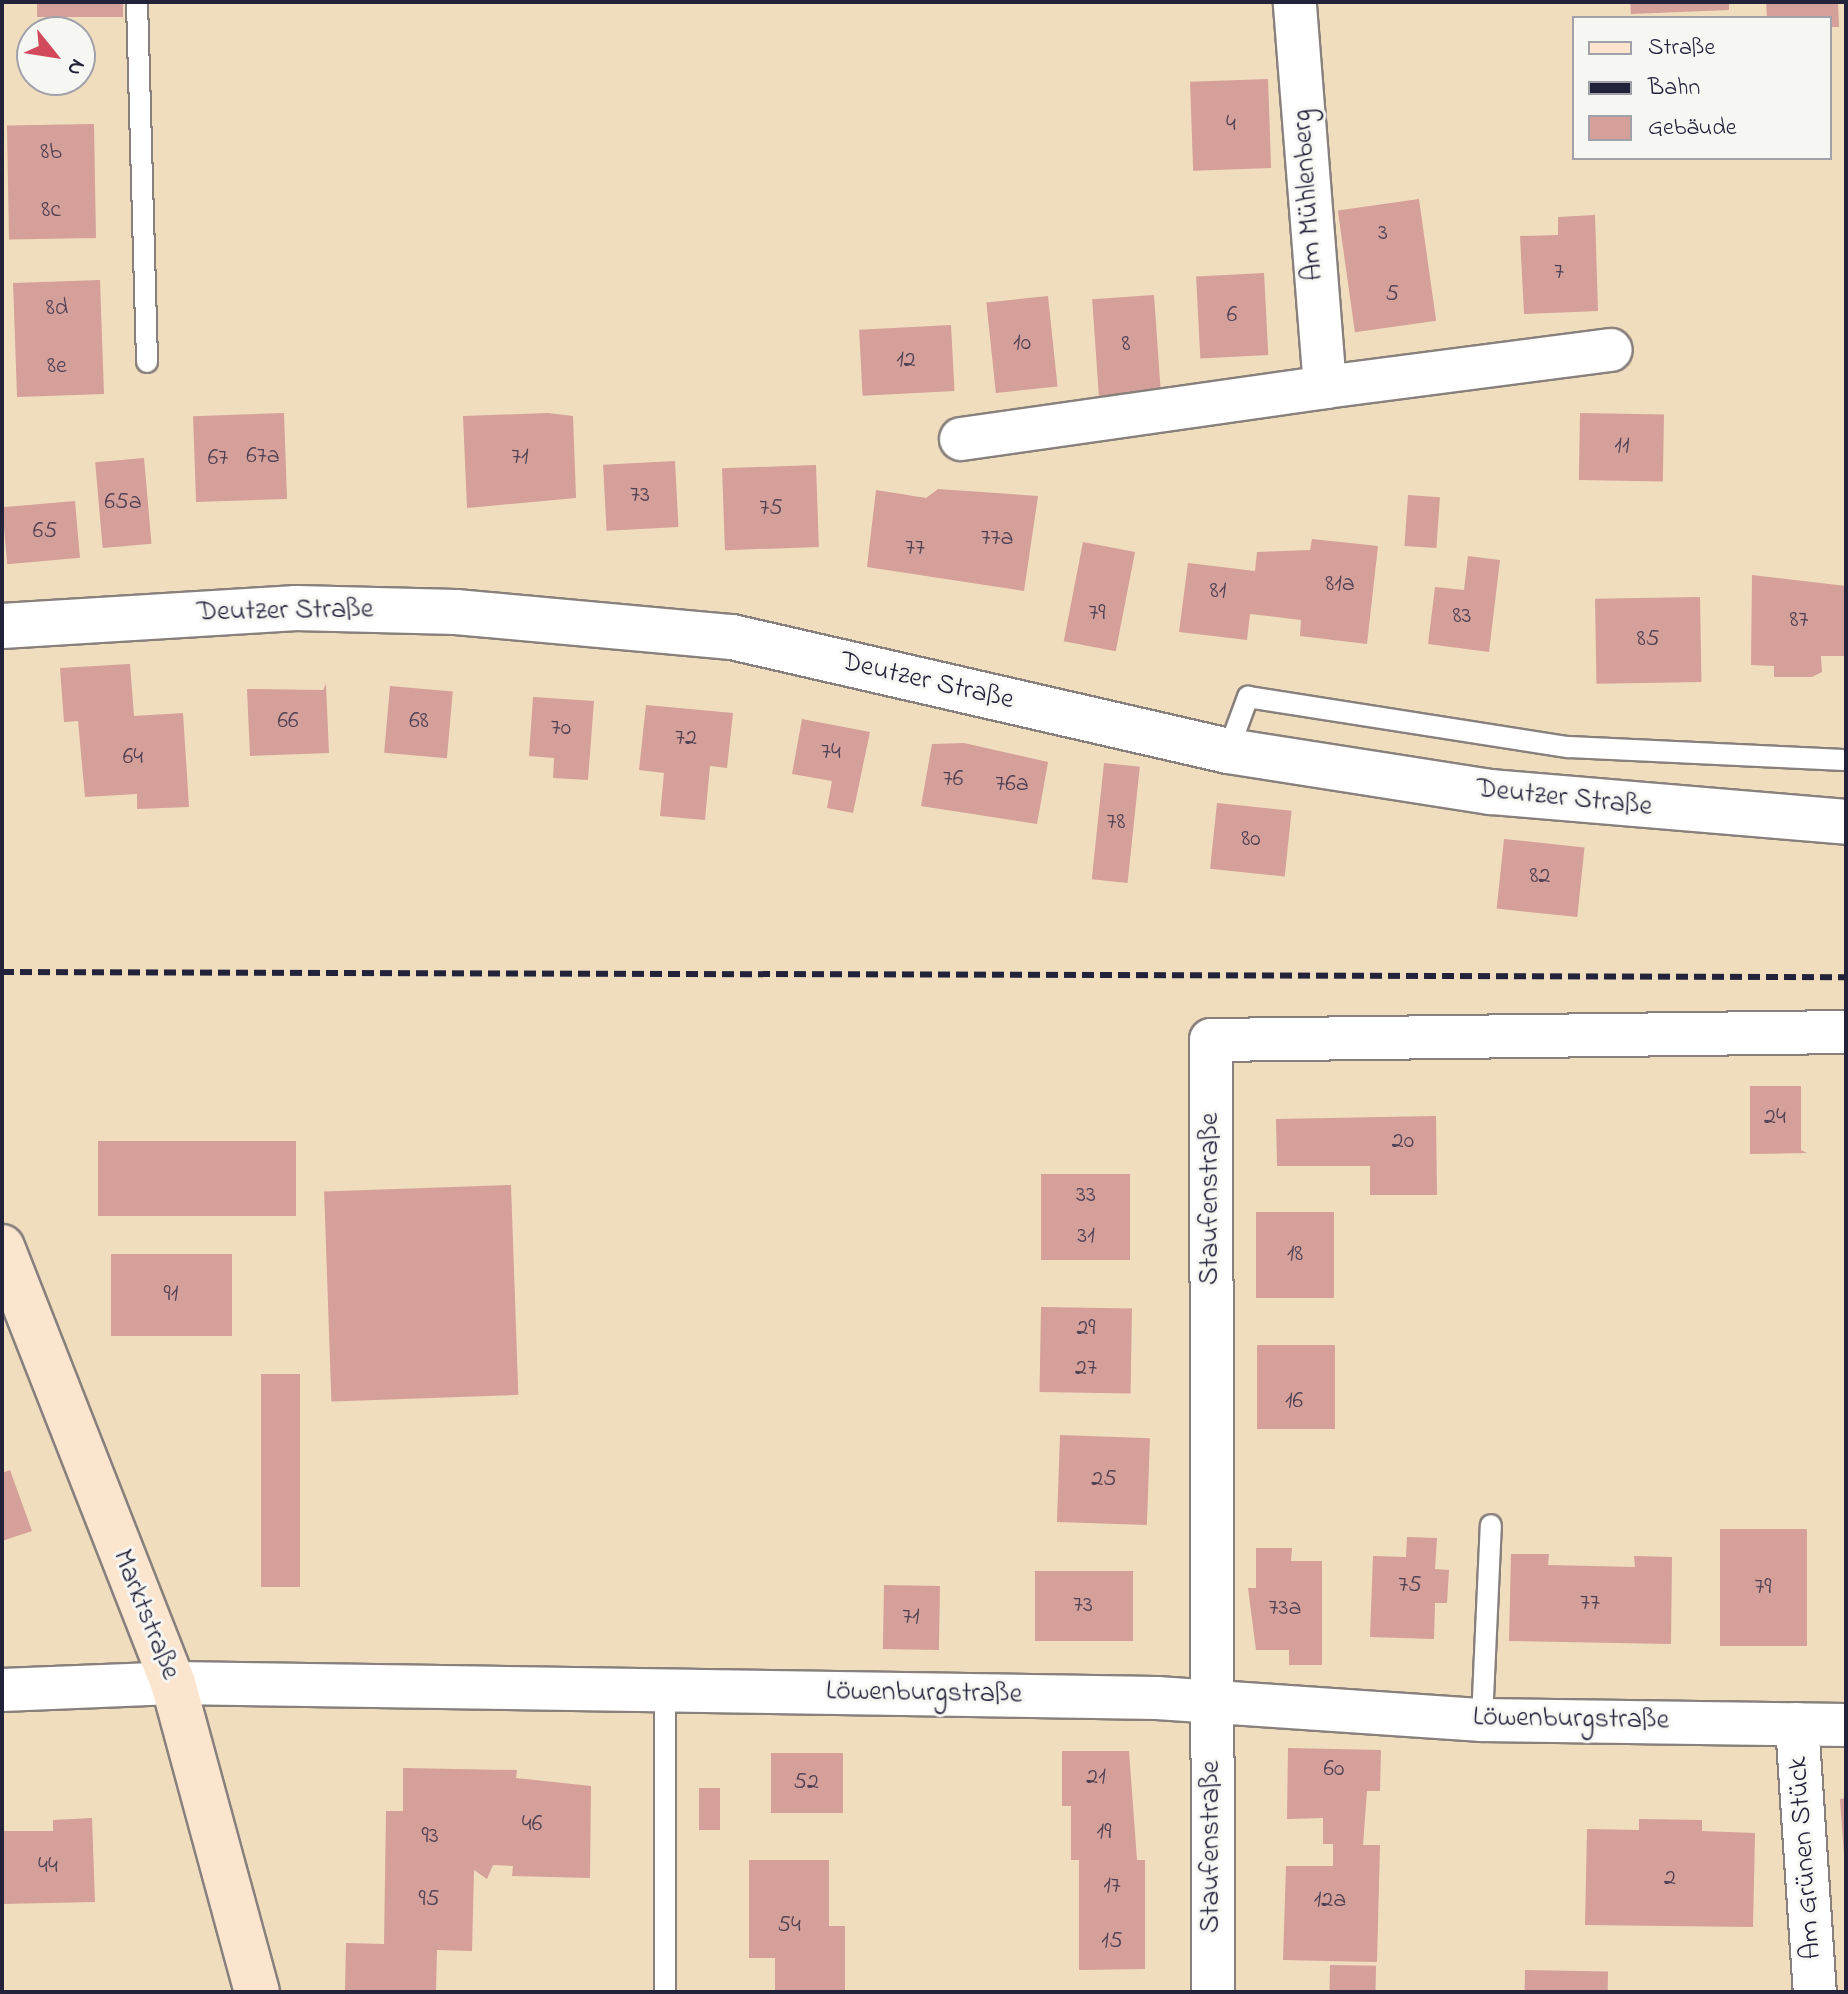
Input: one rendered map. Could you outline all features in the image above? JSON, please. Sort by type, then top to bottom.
[{"type":"main road","name":"Marktstraße","points":[[2,1247],[173,1683],[257,1992]]},
{"type":"street","name":"Am Mühlenberg","points":[[1295,2],[1325,387]]},
{"type":"street","points":[[961,439],[1611,350]]},
{"type":"street","name":"Deutzer Straße","points":[[2,626],[296,608],[456,612],[732,637],[1228,751],[1491,792],[1846,822]]},
{"type":"street","name":"Staufenstraße","points":[[1213,1992],[1211,1040],[1846,1032]]},
{"type":"street","name":"Löwenburgstraße","points":[[2,1690],[173,1683],[1157,1698],[1212,1706],[1482,1720],[1846,1725]]},
{"type":"street","name":"Am Grünen Stück","points":[[1797,1724],[1815,1992]]},
{"type":"lane","points":[[137,2],[147,362]]},
{"type":"lane","points":[[1228,751],[1248,697],[1569,747],[1846,760]]},
{"type":"lane","points":[[1482,1720],[1491,1525]]},
{"type":"lane","points":[[665,1690],[665,1992]]},
{"type":"building","points":[[37,2],[123,2],[123,17],[37,16]]},
{"type":"building","points":[[1630,2],[1729,2],[1729,10],[1631,14]]},
{"type":"building","points":[[1766,2],[1838,2],[1839,27],[1832,27],[1832,16],[1767,16]]},
{"type":"building","points":[[1268,79],[1271,168],[1193,171],[1190,82]]},
{"type":"building","points":[[94,124],[96,238],[9,240],[7,126]]},
{"type":"building","points":[[1419,199],[1436,321],[1355,332],[1338,210]]},
{"type":"building","points":[[1595,215],[1598,311],[1524,314],[1520,236],[1558,235],[1558,217]]},
{"type":"building","points":[[1264,273],[1268,355],[1200,358],[1196,277]]},
{"type":"building","points":[[100,280],[104,394],[17,397],[13,283]]},
{"type":"building","points":[[1154,295],[1161,392],[1099,396],[1092,299]]},
{"type":"building","points":[[1048,296],[1058,387],[996,393],[986,302]]},
{"type":"building","points":[[951,325],[954,391],[863,396],[859,330]]},
{"type":"building","points":[[284,413],[287,499],[196,502],[193,416]]},
{"type":"building","points":[[548,413],[573,416],[576,498],[467,508],[463,416]]},
{"type":"building","points":[[1580,413],[1664,414],[1663,481],[1579,480]]},
{"type":"building","points":[[144,458],[151,544],[103,548],[95,462]]},
{"type":"building","points":[[675,461],[678,527],[607,531],[603,465]]},
{"type":"building","points":[[816,465],[819,547],[725,550],[722,468]]},
{"type":"building","points":[[938,489],[1038,496],[1024,591],[867,567],[876,490],[926,498]]},
{"type":"building","points":[[1408,495],[1440,497],[1436,548],[1404,546]]},
{"type":"building","points":[[75,501],[80,558],[7,564],[2,507]]},
{"type":"building","points":[[1312,539],[1378,546],[1367,644],[1300,636],[1301,620],[1250,614],[1247,640],[1179,632],[1188,563],[1255,571],[1257,552],[1310,550]]},
{"type":"building","points":[[1083,542],[1135,552],[1116,651],[1064,641]]},
{"type":"building","points":[[1468,556],[1500,560],[1489,652],[1428,644],[1435,587],[1464,590]]},
{"type":"building","points":[[1752,575],[1846,586],[1846,656],[1821,656],[1822,672],[1812,677],[1774,677],[1774,666],[1751,665]]},
{"type":"building","points":[[1700,597],[1701,682],[1596,684],[1595,599]]},
{"type":"building","points":[[130,664],[134,716],[183,713],[189,807],[137,809],[137,794],[85,797],[78,721],[64,722],[60,668]]},
{"type":"building","points":[[326,684],[329,753],[250,756],[247,689],[323,690]]},
{"type":"building","points":[[390,686],[453,691],[447,758],[384,753]]},
{"type":"building","points":[[533,697],[594,701],[588,780],[553,778],[554,758],[529,756]]},
{"type":"building","points":[[646,705],[733,713],[727,768],[710,766],[705,820],[660,816],[664,773],[639,770]]},
{"type":"building","points":[[802,719],[870,732],[853,813],[827,808],[832,781],[792,774]]},
{"type":"building","points":[[964,743],[1048,762],[1037,824],[921,806],[932,744]]},
{"type":"building","points":[[1104,763],[1140,767],[1128,883],[1092,879]]},
{"type":"building","points":[[1217,803],[1292,811],[1285,876],[1210,869]]},
{"type":"building","points":[[1504,839],[1585,847],[1577,917],[1497,909]]},
{"type":"building","points":[[1750,1086],[1801,1086],[1801,1150],[1807,1153],[1750,1154]]},
{"type":"building","points":[[1436,1116],[1437,1195],[1370,1195],[1370,1166],[1277,1166],[1276,1119]]},
{"type":"building","points":[[98,1141],[296,1141],[296,1216],[98,1216]]},
{"type":"building","points":[[1041,1174],[1130,1174],[1130,1260],[1041,1260]]},
{"type":"building","points":[[511,1185],[518,1395],[331,1401],[324,1192]]},
{"type":"building","points":[[1256,1212],[1334,1212],[1334,1298],[1256,1298]]},
{"type":"building","points":[[111,1254],[232,1254],[232,1336],[111,1336]]},
{"type":"building","points":[[1041,1307],[1132,1309],[1131,1394],[1040,1392]]},
{"type":"building","points":[[1257,1345],[1335,1345],[1335,1429],[1257,1429]]},
{"type":"building","points":[[261,1374],[300,1374],[300,1587],[261,1587]]},
{"type":"building","points":[[1060,1435],[1150,1438],[1147,1525],[1057,1522]]},
{"type":"building","points":[[10,1470],[32,1531],[2,1541],[2,1473]]},
{"type":"building","points":[[1720,1529],[1807,1529],[1807,1646],[1720,1646]]},
{"type":"building","points":[[1407,1537],[1437,1538],[1435,1569],[1449,1570],[1447,1603],[1435,1603],[1434,1639],[1370,1637],[1373,1556],[1406,1557]]},
{"type":"building","points":[[1256,1548],[1292,1548],[1291,1561],[1322,1561],[1322,1665],[1289,1665],[1289,1650],[1256,1650],[1248,1588],[1256,1588]]},
{"type":"building","points":[[1511,1554],[1549,1554],[1548,1565],[1635,1567],[1634,1556],[1672,1557],[1671,1644],[1509,1641]]},
{"type":"building","points":[[1035,1571],[1133,1571],[1133,1641],[1035,1641]]},
{"type":"building","points":[[884,1585],[940,1586],[939,1650],[883,1649]]},
{"type":"building","points":[[1288,1748],[1381,1750],[1380,1791],[1367,1791],[1363,1845],[1380,1845],[1377,1962],[1283,1960],[1286,1866],[1333,1866],[1333,1844],[1323,1844],[1323,1818],[1287,1819]]},
{"type":"building","points":[[1062,1751],[1129,1751],[1137,1860],[1145,1860],[1145,1969],[1079,1970],[1079,1860],[1071,1860],[1071,1806],[1062,1806]]},
{"type":"building","points":[[771,1753],[843,1753],[843,1813],[771,1813]]},
{"type":"building","points":[[403,1768],[517,1770],[516,1778],[591,1786],[590,1878],[512,1876],[513,1866],[493,1865],[487,1879],[474,1870],[472,1951],[437,1950],[436,1992],[345,1992],[346,1943],[384,1944],[386,1811],[403,1811]]},
{"type":"building","points":[[699,1788],[720,1788],[720,1830],[699,1830]]},
{"type":"building","points":[[1846,1798],[1846,1854],[1844,1854],[1840,1799]]},
{"type":"building","points":[[92,1818],[95,1902],[2,1904],[2,1831],[53,1831],[53,1820]]},
{"type":"building","points":[[1639,1819],[1702,1820],[1702,1831],[1755,1833],[1753,1927],[1585,1925],[1587,1829],[1639,1830]]},
{"type":"building","points":[[749,1860],[829,1860],[829,1926],[845,1926],[845,1992],[775,1992],[775,1958],[749,1958]]},
{"type":"building","points":[[1330,1965],[1376,1966],[1376,1992],[1330,1992]]},
{"type":"building","points":[[1525,1970],[1608,1971],[1608,1992],[1525,1992]]},
{"type":"railway","points":[[2,972],[1846,977]]}]
